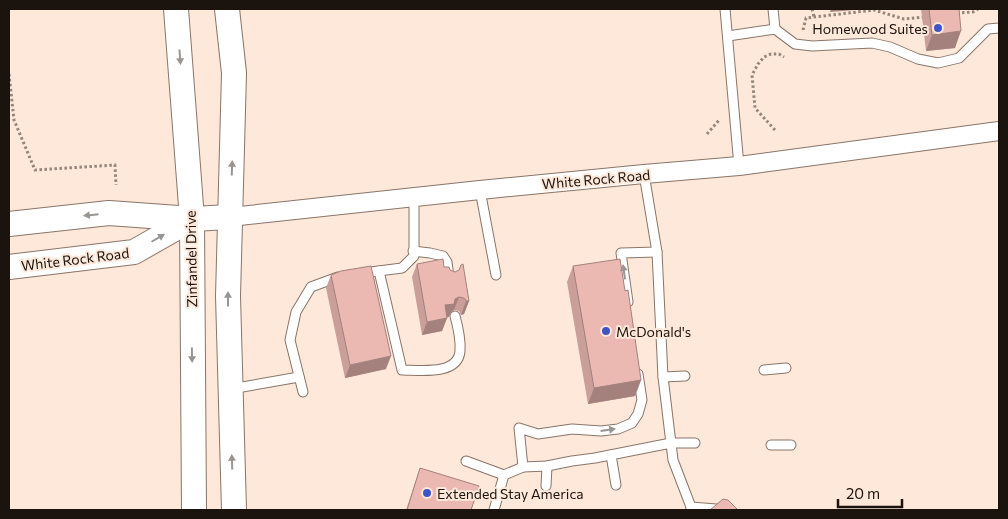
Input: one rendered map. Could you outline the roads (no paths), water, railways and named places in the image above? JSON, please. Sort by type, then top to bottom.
[{"type":"main road","name":"Zinfandel Drive","points":[[176,9],[192,219],[194,510]]},
{"type":"main road","points":[[227,9],[234,73],[228,296],[234,510]]},
{"type":"main road","name":"White Rock Road","points":[[9,224],[109,214],[192,219],[230,217]]},
{"type":"main road","name":"White Rock Road","points":[[9,267],[134,252],[192,219]]},
{"type":"street","name":"White Rock Road","points":[[230,217],[480,190],[740,166],[999,131]]},
{"type":"lane","points":[[725,9],[740,166]]},
{"type":"lane","points":[[773,9],[775,29]]},
{"type":"lane","points":[[728,36],[775,29],[795,44],[812,46],[872,43],[890,47],[918,59],[938,62],[960,58],[988,29],[999,28]]},
{"type":"lane","points":[[644,174],[656,252],[664,377],[673,460],[691,508],[729,510]]},
{"type":"lane","points":[[480,190],[496,275]]},
{"type":"lane","points":[[303,392],[290,340],[296,312],[311,288],[337,277],[402,268],[414,256],[414,197]]},
{"type":"lane","points":[[414,251],[443,256],[447,262],[450,279]]},
{"type":"lane","points":[[629,312],[621,253],[656,252]]},
{"type":"lane","points":[[379,271],[402,370],[434,371],[446,368],[456,362],[460,352],[459,332],[455,316]]},
{"type":"lane","points":[[523,467],[519,428],[538,434],[559,430],[601,432],[618,429],[632,423],[638,414],[642,400],[636,361]]},
{"type":"lane","points":[[764,370],[786,368]]},
{"type":"lane","points":[[664,377],[685,376]]},
{"type":"lane","points":[[230,389],[299,377]]},
{"type":"lane","points":[[466,461],[504,475],[523,467],[547,466],[671,443],[695,443]]},
{"type":"lane","points":[[771,445],[791,445]]},
{"type":"lane","points":[[611,455],[616,485]]},
{"type":"lane","points":[[546,486],[547,466]]},
{"type":"lane","points":[[494,510],[504,475]]},
{"type":"place","name":"Homewood Suites","points":[[938,28]]},
{"type":"place","name":"McDonald's","points":[[606,331]]},
{"type":"place","name":"Extended Stay America","points":[[427,493]]}]
